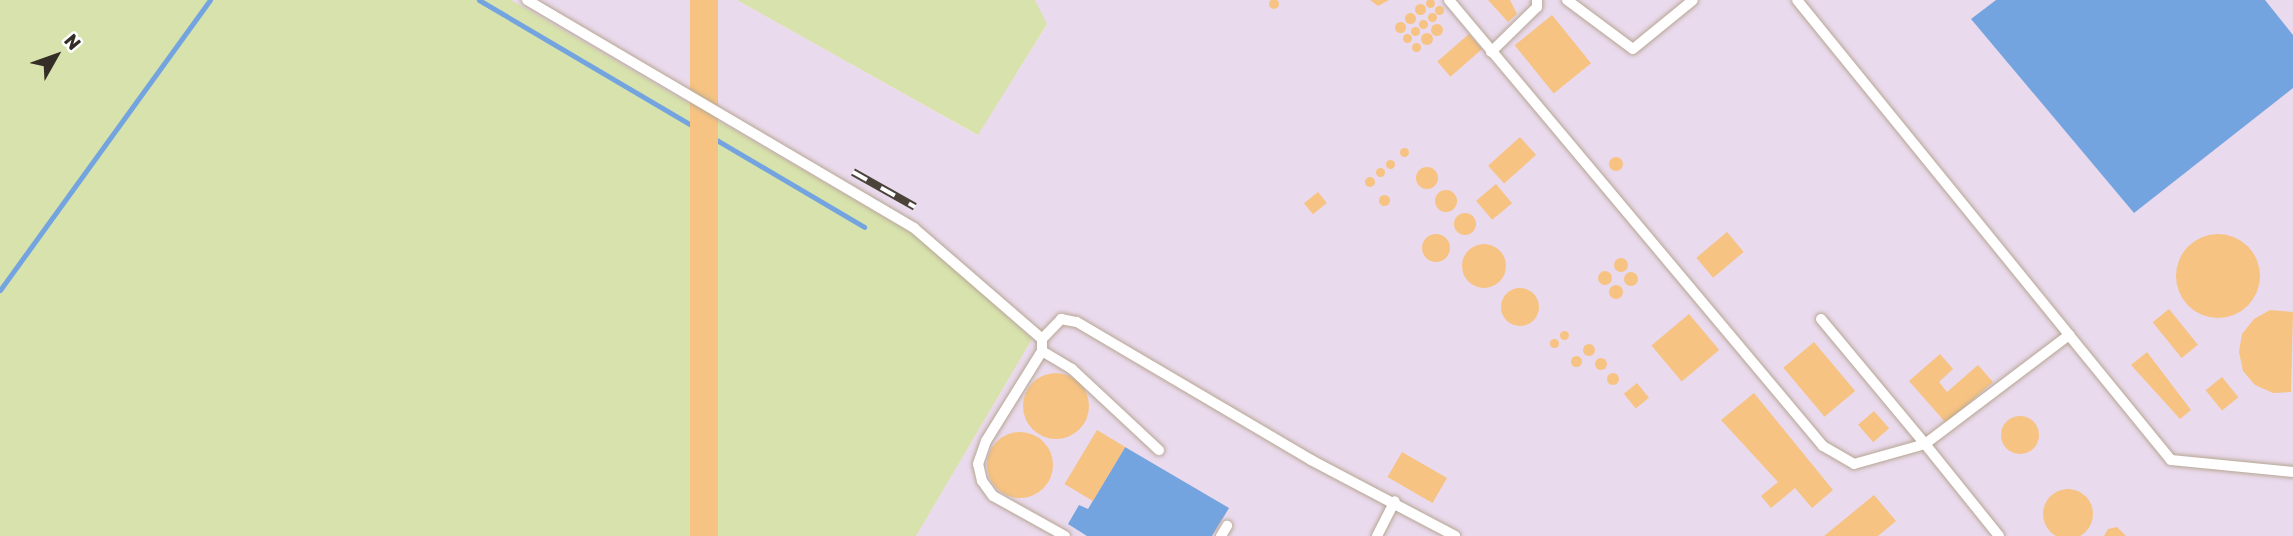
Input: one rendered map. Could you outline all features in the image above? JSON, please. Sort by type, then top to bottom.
[{"type":"lane","points":[[527,0],[914,228],[1042,339]]},
{"type":"lane","points":[[1448,0],[1823,446],[1854,464],[1925,444],[2069,335]]},
{"type":"lane","points":[[1491,52],[1537,7],[1537,0]]},
{"type":"lane","points":[[1567,0],[1633,49],[1693,0]]},
{"type":"lane","points":[[1797,0],[2171,460],[2293,472]]},
{"type":"lane","points":[[1065,536],[993,496],[982,481],[978,464],[986,441],[1042,351],[1042,339],[1061,319],[1077,321],[1311,460],[1395,501],[1455,536]]},
{"type":"lane","points":[[1821,320],[1999,536]]},
{"type":"lane","points":[[1042,351],[1072,369],[1159,450]]},
{"type":"lane","points":[[1377,536],[1395,501]]},
{"type":"shaded area","points":[[511,0],[737,0],[977,135],[1047,25],[1035,0],[2293,0],[2293,536],[916,536],[1032,339],[923,240]]},
{"type":"green space","points":[[0,0],[511,0],[923,240],[1032,339],[916,536],[0,536]]},
{"type":"green space","points":[[737,0],[1035,0],[1047,24],[978,135]]},
{"type":"water","points":[[1996,0],[2265,0],[2293,35],[2293,88],[2134,213],[1971,19]]},
{"type":"water","points":[[1125,447],[1229,508],[1212,536],[1087,536],[1068,524],[1079,505],[1088,509]]},
{"type":"building","points":[[1274,-1],[1278,0],[1278,8],[1274,9],[1270,8],[1269,4],[1270,0]]},
{"type":"building","points":[[1430,-1],[1434,3],[1430,7],[1426,3]]},
{"type":"building","points":[[690,0],[718,0],[718,536],[690,536]]},
{"type":"building","points":[[1370,0],[1389,0],[1378,6]]},
{"type":"building","points":[[1488,0],[1510,0],[1517,14],[1508,22]]},
{"type":"building","points":[[1420,4],[1424,5],[1424,13],[1420,14],[1416,13],[1415,9],[1416,5]]},
{"type":"building","points":[[1439,5],[1444,10],[1439,15],[1434,10]]},
{"type":"building","points":[[1432,12],[1437,17],[1432,22],[1427,17]]},
{"type":"building","points":[[1410,13],[1414,14],[1414,22],[1410,23],[1406,22],[1405,18],[1406,14]]},
{"type":"building","points":[[1552,15],[1591,63],[1554,93],[1515,45]]},
{"type":"building","points":[[1423,19],[1428,24],[1423,29],[1418,24]]},
{"type":"building","points":[[1400,22],[1404,23],[1404,31],[1400,32],[1396,31],[1395,27],[1396,23]]},
{"type":"building","points":[[1437,24],[1443,30],[1437,36],[1431,30]]},
{"type":"building","points":[[1415,26],[1420,31],[1415,36],[1410,31]]},
{"type":"building","points":[[1407,33],[1412,38],[1407,43],[1402,38]]},
{"type":"building","points":[[1427,33],[1433,39],[1427,45],[1421,39]]},
{"type":"building","points":[[1469,34],[1482,49],[1450,77],[1437,62]]},
{"type":"building","points":[[1416,42],[1421,47],[1416,52],[1411,47]]},
{"type":"building","points":[[1520,137],[1536,155],[1504,184],[1488,166]]},
{"type":"building","points":[[1404,147],[1409,152],[1404,157],[1399,152]]},
{"type":"building","points":[[1616,157],[1621,159],[1621,169],[1616,171],[1611,169],[1609,164],[1611,159]]},
{"type":"building","points":[[1390,159],[1395,164],[1390,169],[1385,164]]},
{"type":"building","points":[[1380,167],[1385,172],[1380,177],[1375,172]]},
{"type":"building","points":[[1427,167],[1435,170],[1438,178],[1435,186],[1427,189],[1419,186],[1416,178],[1419,170]]},
{"type":"building","points":[[1370,177],[1374,178],[1374,186],[1370,187],[1366,186],[1365,182],[1366,178]]},
{"type":"building","points":[[1496,184],[1512,203],[1492,220],[1476,201]]},
{"type":"building","points":[[1446,190],[1454,193],[1457,201],[1454,209],[1446,212],[1438,209],[1435,201],[1438,193]]},
{"type":"building","points":[[1318,192],[1327,203],[1313,214],[1304,203]]},
{"type":"building","points":[[1384,194],[1390,200],[1384,206],[1378,200]]},
{"type":"building","points":[[1465,213],[1473,216],[1476,224],[1473,232],[1465,235],[1457,232],[1454,224],[1457,216]]},
{"type":"building","points":[[1727,232],[1744,252],[1713,278],[1696,258]]},
{"type":"building","points":[[1436,234],[1446,238],[1450,248],[1446,258],[1436,262],[1426,258],[1422,248],[1426,238]]},
{"type":"building","points":[[2218,234],[2241,241],[2253,253],[2260,276],[2253,299],[2241,311],[2218,318],[2195,311],[2183,299],[2176,276],[2183,253],[2195,241]]},
{"type":"building","points":[[1484,244],[1500,250],[1506,266],[1500,282],[1484,288],[1468,282],[1462,266],[1468,250]]},
{"type":"building","points":[[1621,258],[1626,260],[1626,270],[1621,272],[1616,270],[1614,265],[1616,260]]},
{"type":"building","points":[[1605,271],[1610,273],[1610,283],[1605,285],[1600,283],[1598,278],[1600,273]]},
{"type":"building","points":[[1631,272],[1636,274],[1636,284],[1631,286],[1626,284],[1624,279],[1626,274]]},
{"type":"building","points":[[1616,285],[1621,287],[1621,297],[1616,299],[1611,297],[1609,292],[1611,287]]},
{"type":"building","points":[[1520,288],[1533,294],[1539,307],[1533,320],[1520,326],[1507,320],[1501,307],[1507,294]]},
{"type":"building","points":[[2169,309],[2198,345],[2182,358],[2153,322]]},
{"type":"building","points":[[2270,310],[2293,312],[2291,392],[2273,393],[2255,385],[2243,371],[2239,352],[2242,334],[2254,319]]},
{"type":"building","points":[[1689,314],[1719,350],[1682,382],[1651,345]]},
{"type":"building","points":[[1564,330],[1569,335],[1564,340],[1559,335]]},
{"type":"building","points":[[1554,338],[1559,343],[1554,348],[1549,343]]},
{"type":"building","points":[[1814,342],[1855,391],[1824,417],[1783,368]]},
{"type":"building","points":[[1584,345],[1594,345],[1594,355],[1584,355]]},
{"type":"building","points":[[2147,352],[2191,410],[2180,419],[2131,365]]},
{"type":"building","points":[[1940,354],[1953,369],[1939,382],[1947,392],[1978,365],[1993,382],[1946,423],[1909,381]]},
{"type":"building","points":[[1576,356],[1580,357],[1580,365],[1576,366],[1572,365],[1571,361],[1572,357]]},
{"type":"building","points":[[1596,359],[1606,359],[1606,369],[1596,369]]},
{"type":"building","points":[[1050,373],[1062,373],[1074,378],[1084,388],[1089,406],[1087,419],[1074,434],[1062,439],[1050,439],[1038,434],[1028,424],[1023,412],[1023,400],[1028,388],[1038,378]]},
{"type":"building","points":[[1608,374],[1618,374],[1618,384],[1608,384]]},
{"type":"building","points":[[2222,377],[2238,397],[2222,410],[2206,390]]},
{"type":"building","points":[[1637,383],[1649,398],[1636,408],[1624,394]]},
{"type":"building","points":[[1754,393],[1833,490],[1812,508],[1795,488],[1771,508],[1761,496],[1778,482],[1721,420]]},
{"type":"building","points":[[1874,411],[1889,428],[1873,442],[1858,425]]},
{"type":"building","points":[[2020,416],[2034,421],[2039,435],[2034,449],[2020,454],[2006,449],[2001,435],[2006,421]]},
{"type":"building","points":[[1097,430],[1125,447],[1093,501],[1065,484]]},
{"type":"building","points":[[1014,432],[1026,432],[1038,437],[1048,447],[1053,465],[1051,478],[1038,493],[1026,498],[1014,498],[1002,493],[992,483],[987,471],[987,459],[992,447],[1002,437]]},
{"type":"building","points":[[1402,452],[1447,478],[1433,503],[1388,477]]},
{"type":"building","points":[[2068,489],[2086,496],[2093,514],[2086,532],[2068,539],[2050,532],[2043,514],[2050,496]]},
{"type":"building","points":[[1874,495],[1896,521],[1878,536],[1824,536]]},
{"type":"building","points":[[2117,527],[2126,536],[2104,536],[2108,529]]},
{"type":"waterway","points":[[0,290],[210,0]]},
{"type":"waterway","points":[[479,0],[864,227]]},
{"type":"railway","points":[[853,172],[915,207]]}]
